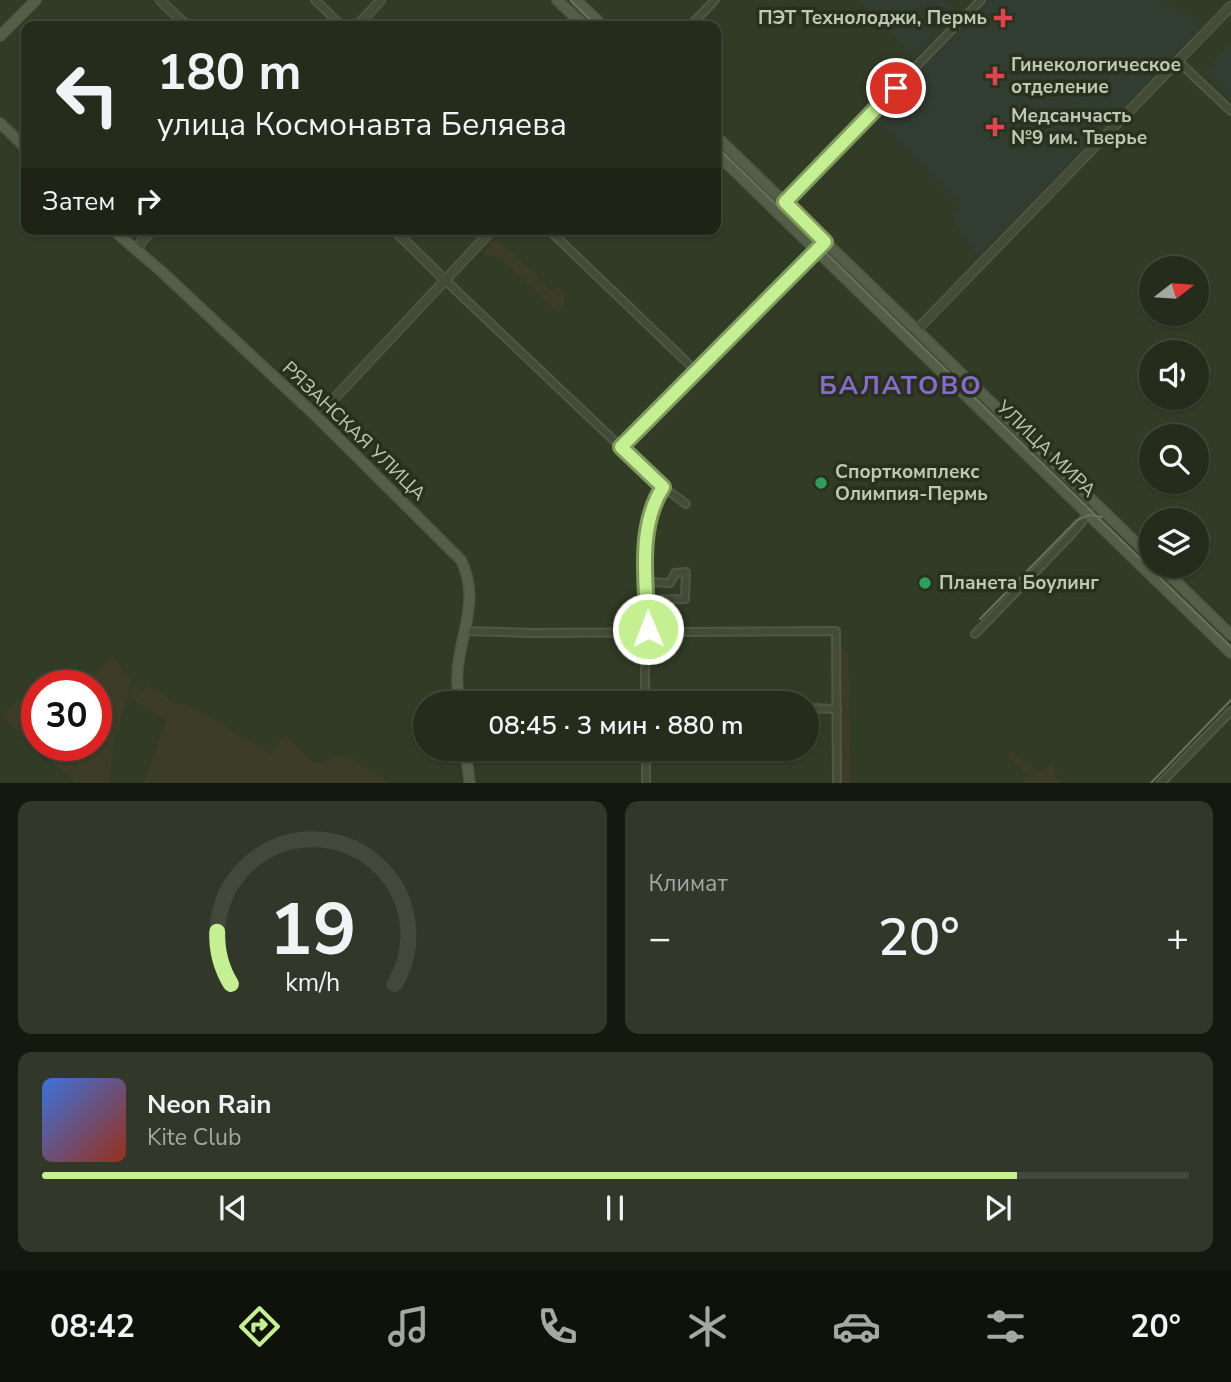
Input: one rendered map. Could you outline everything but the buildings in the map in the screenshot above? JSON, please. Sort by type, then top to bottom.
[{"type":"main road","points":[[0,36],[36,0]]},
{"type":"main road","points":[[557,0],[580,21]]},
{"type":"main road","points":[[576,0],[598,21]]},
{"type":"main road","points":[[0,123],[21,143]]},
{"type":"main road","name":"УЛИЦА МИРА","points":[[721,141],[1139,545]]},
{"type":"main road","name":"УЛИЦА МИРА","points":[[721,158],[1231,653]]},
{"type":"main road","name":"РЯЗАНСКАЯ УЛИЦА","points":[[120,235],[317,417],[461,560],[470,583],[471,596],[457,672],[458,691]]},
{"type":"main road","points":[[1172,578],[1231,635]]},
{"type":"main road","points":[[467,761],[470,783]]},
{"type":"street","points":[[160,0],[182,21]]},
{"type":"street","points":[[315,0],[337,21]]},
{"type":"street","points":[[362,21],[382,0]]},
{"type":"street","points":[[695,21],[715,0]]},
{"type":"street","points":[[785,202],[981,0]]},
{"type":"street","points":[[908,340],[1231,6]]},
{"type":"street","points":[[1179,62],[1231,111]]},
{"type":"street","points":[[138,251],[147,235]]},
{"type":"street","points":[[399,235],[663,487],[686,503]]},
{"type":"street","points":[[317,417],[487,235]]},
{"type":"street","points":[[554,235],[697,372]]},
{"type":"street","points":[[621,447],[825,242]]},
{"type":"street","points":[[645,691],[647,529],[650,512],[663,487]]},
{"type":"street","points":[[975,634],[1069,537],[1087,513],[1092,500]]},
{"type":"street","points":[[647,582],[670,583],[675,573],[686,572],[685,599],[647,600]]},
{"type":"street","points":[[465,631],[836,631],[837,783]]},
{"type":"street","points":[[819,709],[836,709]]},
{"type":"street","points":[[1160,783],[1231,711]]},
{"type":"street","points":[[646,761],[646,783]]},
{"type":"shaded area","points":[[858,0],[946,0],[954,9],[915,57]]},
{"type":"shaded area","name":"Медсанчасть №9 им. Тверье","points":[[989,0],[1157,0],[1205,23],[978,257],[952,218],[961,204],[875,117]]},
{"type":"shaded area","points":[[1231,42],[1231,99],[1204,73]]},
{"type":"shaded area","points":[[496,239],[536,274],[549,290],[558,289],[560,286],[564,296],[564,309],[558,312],[500,258],[490,255],[485,257],[483,253]]},
{"type":"shaded area","points":[[840,650],[848,653],[851,783],[841,783]]},
{"type":"shaded area","points":[[112,656],[132,682],[114,741],[112,758],[112,670],[98,670]]},
{"type":"shaded area","points":[[134,685],[142,691],[148,685],[179,705],[187,704],[272,754],[283,737],[288,737],[314,764],[347,755],[389,783],[144,783],[166,720],[129,698]]},
{"type":"shaded area","points":[[18,701],[21,704],[21,733],[2,716]]},
{"type":"shaded area","points":[[1012,752],[1040,773],[1051,765],[1058,771],[1054,775],[1062,783],[1021,783],[1029,776],[1007,755]]},
{"type":"shaded area","points":[[52,761],[112,761],[109,783],[76,783]]},
{"type":"tram line","points":[[570,0],[592,21]]},
{"type":"tram line","points":[[721,151],[1231,647]]},
{"type":"tram line","points":[[980,619],[1077,520],[1089,515],[1102,517]]},
{"type":"tram line","points":[[1151,783],[1231,700]]},
{"type":"place","name":"ПЭТ Технолоджи, Пермь","points":[[1003,18]]},
{"type":"place","name":"Гинекологическое отделение","points":[[995,76]]},
{"type":"place","name":"Медсанчасть №9 им. Тверье","points":[[995,127]]},
{"type":"place","name":"Спорткомплекс Олимпия-Пермь","points":[[821,483]]},
{"type":"place","name":"Планета Боулинг","points":[[925,583]]},
{"type":"district","name":"БАЛАТОВО","points":[[901,385]]},
{"type":"route","points":[[648,629],[647,529],[650,512],[663,487],[621,447],[825,242],[785,202],[896,88]]}]
